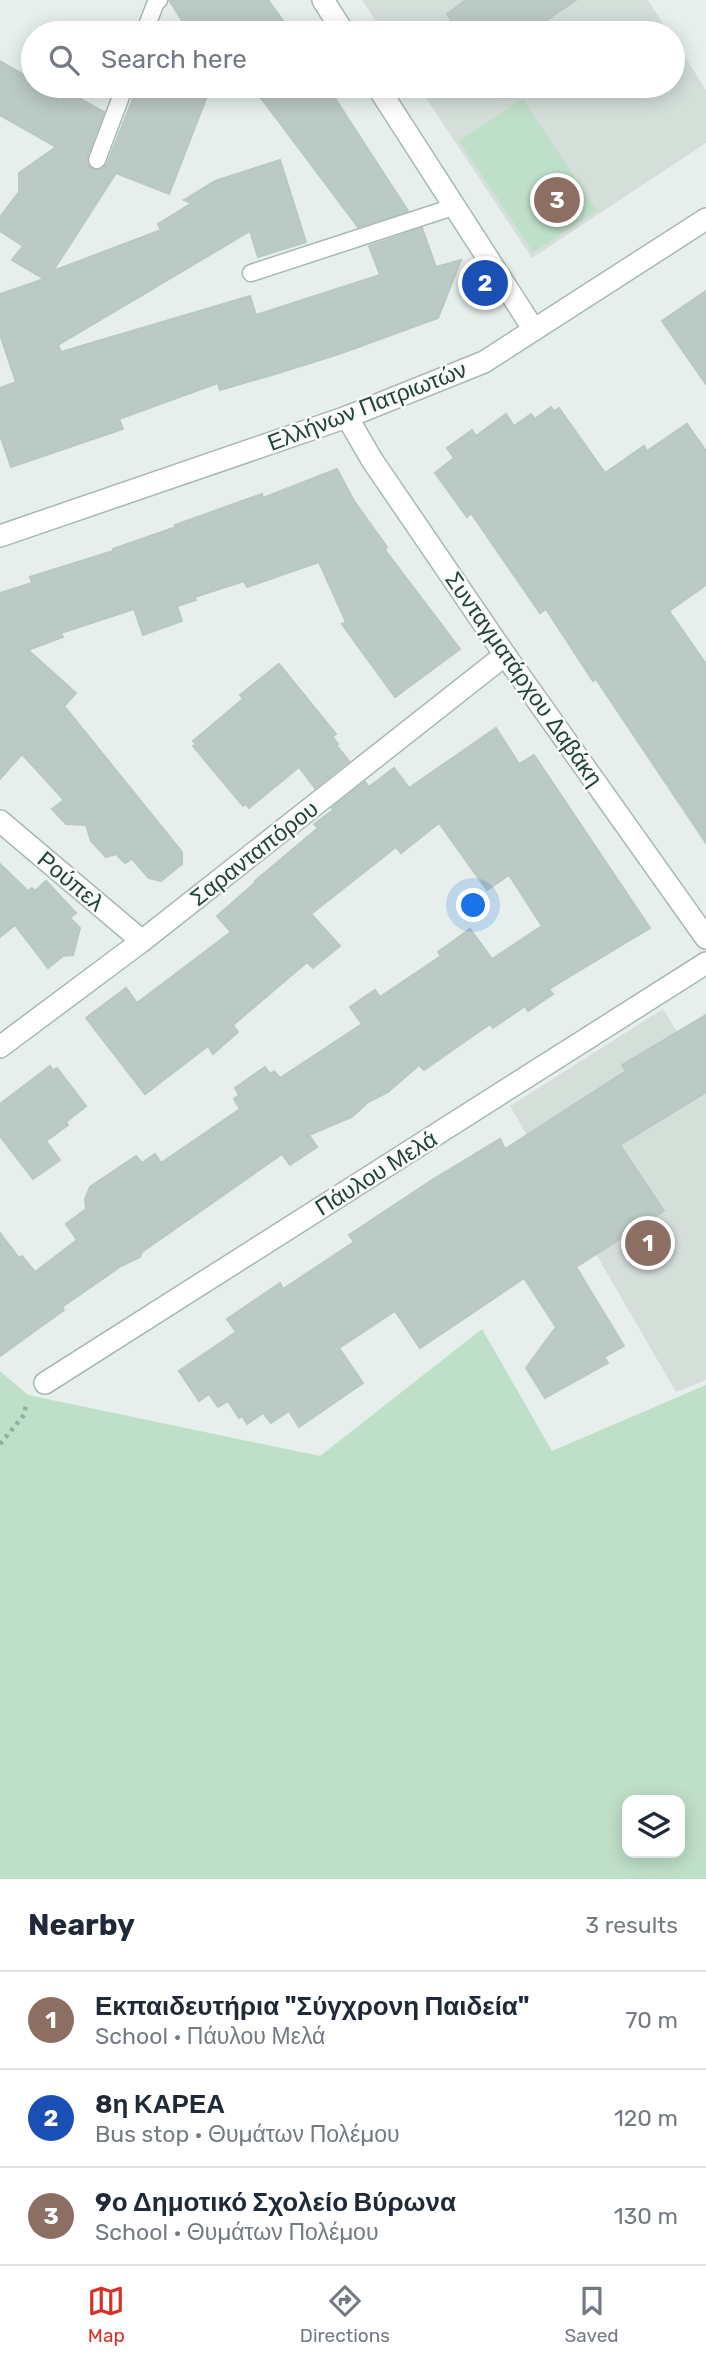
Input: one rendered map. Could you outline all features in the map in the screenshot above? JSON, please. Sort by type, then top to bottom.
[{"type":"street","points":[[323,0],[336,21]]},
{"type":"street","points":[[385,98],[534,330]]},
{"type":"street","name":"Ελλήνων Πατριωτών","points":[[0,536],[347,417],[484,362],[706,219]]},
{"type":"street","name":"Συνταγματάρχου Δαβάκη","points":[[347,417],[372,460],[505,655],[706,938]]},
{"type":"street","name":"Σαρανταπόρου","points":[[0,1047],[142,941],[505,655]]},
{"type":"street","name":"Ρούπελ","points":[[0,821],[142,941]]},
{"type":"street","name":"Πάυλου Μελά","points":[[45,1383],[706,963]]},
{"type":"lane","points":[[149,21],[159,0]]},
{"type":"lane","points":[[97,160],[120,98]]},
{"type":"lane","points":[[251,273],[453,206]]},
{"type":"path","points":[[0,1444],[45,1383]]},
{"type":"shaded area","points":[[362,0],[648,0],[661,21],[376,21]]},
{"type":"shaded area","points":[[685,57],[706,90],[706,143],[532,258],[426,98],[685,98]]},
{"type":"shaded area","points":[[663,1009],[706,1079],[706,1380],[676,1392],[510,1106]]},
{"type":"green space","points":[[523,99],[597,211],[533,252],[459,141]]},
{"type":"green space","points":[[482,1329],[552,1451],[706,1385],[706,1879],[0,1879],[0,1371],[28,1395],[320,1456]]},
{"type":"building","points":[[169,0],[268,0],[283,21],[182,21]]},
{"type":"building","points":[[466,0],[576,0],[545,21],[452,21],[447,14]]},
{"type":"building","points":[[0,61],[21,73],[21,98],[79,98],[104,112],[87,157],[89,166],[99,170],[107,164],[133,98],[206,98],[169,194],[116,173],[53,271],[161,230],[158,224],[192,203],[184,200],[215,181],[280,160],[306,242],[258,257],[250,231],[58,345],[61,352],[250,296],[256,315],[380,275],[369,246],[422,228],[436,267],[461,260],[438,318],[275,374],[220,390],[218,383],[119,419],[123,429],[11,467],[0,435],[0,388],[16,382],[0,335],[0,294],[44,279],[12,260],[23,246],[0,231],[0,217],[19,192],[19,173],[56,147],[0,115]]},
{"type":"building","points":[[261,98],[335,98],[408,211],[358,227]]},
{"type":"building","points":[[706,291],[706,384],[662,321]]},
{"type":"building","points":[[551,407],[554,411],[559,408],[605,473],[644,446],[647,451],[687,424],[706,451],[706,585],[669,611],[706,664],[706,843],[546,609],[540,613],[471,513],[467,517],[435,473],[454,458],[447,448],[472,430],[476,436],[506,414],[514,426],[531,414],[535,419]]},
{"type":"building","points":[[337,469],[354,501],[387,547],[385,550],[460,649],[395,697],[342,624],[346,622],[319,562],[247,587],[244,581],[195,597],[196,600],[177,606],[182,621],[143,635],[134,609],[61,633],[63,637],[28,650],[76,693],[64,706],[182,852],[182,864],[161,881],[149,878],[132,859],[125,863],[116,854],[106,857],[91,841],[86,825],[66,824],[52,809],[64,800],[22,754],[0,779],[0,593],[32,583],[30,577],[113,551],[176,527],[175,525],[262,494],[263,498]]},
{"type":"building","points":[[279,664],[336,734],[332,737],[349,761],[315,788],[299,767],[249,808],[246,804],[243,806],[193,746],[196,744],[193,741],[243,699],[240,695]]},
{"type":"building","points":[[496,728],[519,764],[534,755],[650,928],[549,989],[553,994],[528,1011],[525,1006],[493,1028],[490,1024],[424,1070],[419,1065],[388,1092],[368,1102],[352,1117],[309,1135],[317,1147],[290,1165],[282,1154],[142,1252],[140,1257],[121,1266],[62,1307],[64,1310],[0,1356],[0,1233],[19,1258],[22,1256],[35,1272],[77,1240],[66,1224],[86,1209],[85,1199],[90,1187],[136,1156],[142,1163],[155,1154],[161,1163],[240,1109],[234,1099],[239,1095],[235,1088],[265,1067],[270,1074],[274,1071],[280,1078],[362,1024],[350,1007],[375,990],[380,997],[441,956],[438,952],[470,929],[492,959],[542,926],[509,875],[487,890],[439,823],[401,853],[396,847],[311,914],[340,946],[313,968],[307,962],[233,1025],[238,1032],[213,1054],[208,1046],[145,1094],[86,1018],[126,988],[137,1003],[231,932],[217,916],[318,828],[314,824],[365,782],[369,787],[394,768],[409,788]]},
{"type":"building","points":[[0,864],[28,891],[32,888],[35,891],[46,881],[76,913],[70,918],[80,928],[73,955],[63,956],[48,968],[15,925],[0,937]]},
{"type":"building","points":[[706,1015],[706,1092],[620,1145],[664,1211],[576,1267],[624,1346],[604,1357],[608,1363],[545,1398],[526,1368],[556,1327],[524,1278],[420,1348],[395,1311],[339,1348],[363,1383],[299,1427],[289,1411],[271,1423],[263,1413],[247,1424],[242,1416],[239,1418],[228,1401],[218,1407],[209,1394],[199,1401],[179,1371],[236,1332],[227,1319],[280,1283],[283,1289],[354,1242],[349,1235],[432,1180],[500,1139],[505,1149],[626,1071],[622,1065]]},
{"type":"building","points":[[50,1066],[53,1070],[57,1068],[86,1106],[66,1122],[68,1125],[46,1141],[60,1160],[33,1179],[0,1136],[0,1104]]},
{"type":"place","name":"9ο Δημοτικό Σχολείο Βύρωνα","points":[[557,200]]},
{"type":"place","name":"8η ΚΑΡΕΑ","points":[[485,283]]},
{"type":"place","name":"Εκπαιδευτήρια \"Σύγχρονη Παιδεία\"","points":[[648,1243]]}]
